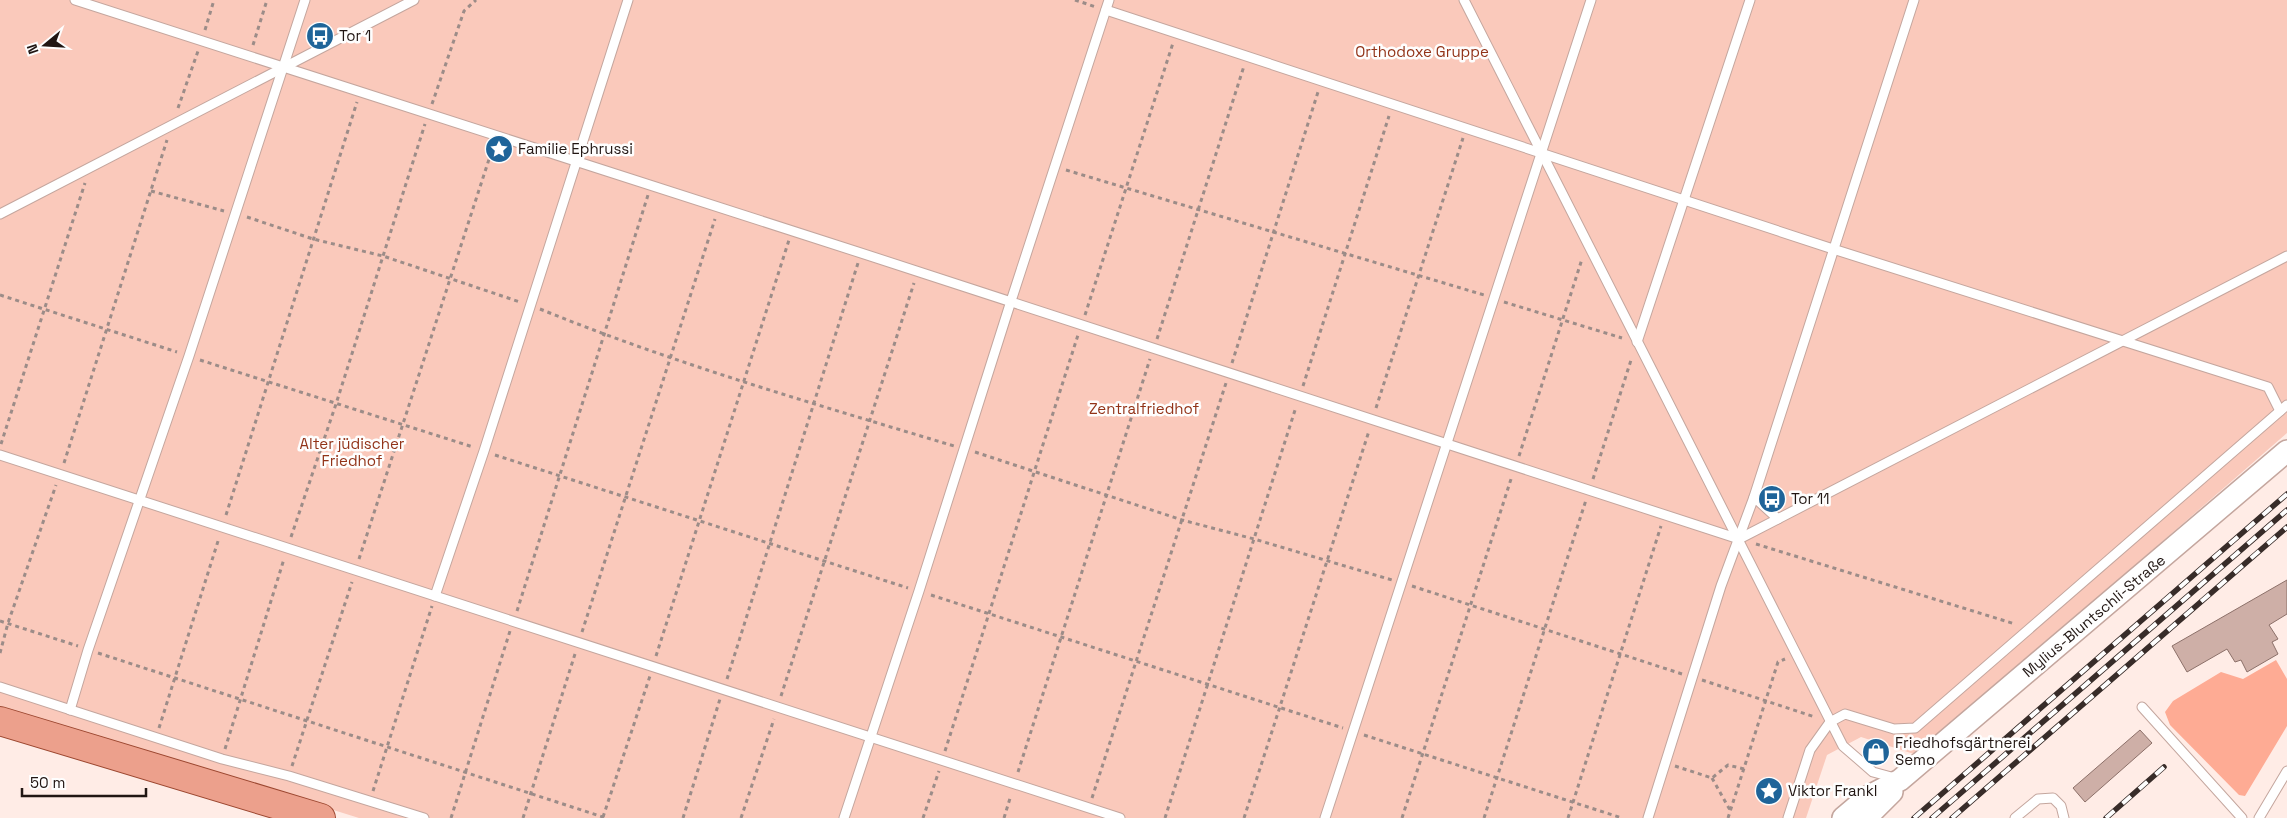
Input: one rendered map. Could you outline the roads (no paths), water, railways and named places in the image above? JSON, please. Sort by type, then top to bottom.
[{"type":"main road","points":[[0,721],[321,818]]},
{"type":"street","name":"Mylius-Bluntschli-Straße","points":[[1843,818],[1869,796],[1900,780],[2287,451]]},
{"type":"street","name":"Mylius-Bluntschli-Straße","points":[[1866,818],[1890,795],[1900,780]]},
{"type":"lane","points":[[75,0],[576,160],[1299,396],[1373,418],[1739,539],[2287,256]]},
{"type":"lane","points":[[70,710],[88,650],[189,356],[305,0]]},
{"type":"lane","points":[[0,214],[414,0]]},
{"type":"lane","points":[[435,596],[484,451],[628,0]]},
{"type":"lane","points":[[844,818],[1109,0]]},
{"type":"lane","points":[[1464,0],[1843,746],[1874,772],[1900,780]]},
{"type":"lane","points":[[1325,818],[1591,0]]},
{"type":"lane","points":[[1637,342],[1750,0]]},
{"type":"lane","points":[[1648,818],[1721,586],[1754,497],[1914,0]]},
{"type":"lane","points":[[1106,10],[1833,249],[2268,387],[2283,408],[1915,728],[1894,729],[1845,714],[1830,722],[1810,750],[1788,818]]},
{"type":"lane","points":[[0,455],[1120,818]]},
{"type":"lane","points":[[1754,497],[1778,519]]},
{"type":"lane","points":[[0,687],[222,759],[289,776],[424,818]]},
{"type":"lane","points":[[2142,707],[2242,818]]},
{"type":"lane","points":[[2259,818],[2287,771]]},
{"type":"lane","points":[[2016,818],[2038,799],[2053,798],[2061,806],[2064,818]]},
{"type":"railway","points":[[1914,818],[2287,494]]},
{"type":"railway","points":[[1932,818],[2287,510]]},
{"type":"railway","points":[[1952,818],[2287,527]]},
{"type":"railway","points":[[2106,818],[2164,767]]},
{"type":"place","name":"Tor 1","points":[[320,36]]},
{"type":"place","name":"Familie Ephrussi","points":[[499,149]]},
{"type":"place","name":"Tor 11","points":[[1772,499]]},
{"type":"place","name":"Friedhofsgärtnerei Semo","points":[[1876,752]]},
{"type":"place","name":"Viktor Frankl","points":[[1769,791]]},
{"type":"park label","name":"Orthodoxe Gruppe","points":[[1422,52]]},
{"type":"park label","name":"Zentralfriedhof","points":[[1144,409]]},
{"type":"park label","name":"Alter jüdischer Friedhof","points":[[352,452]]}]
